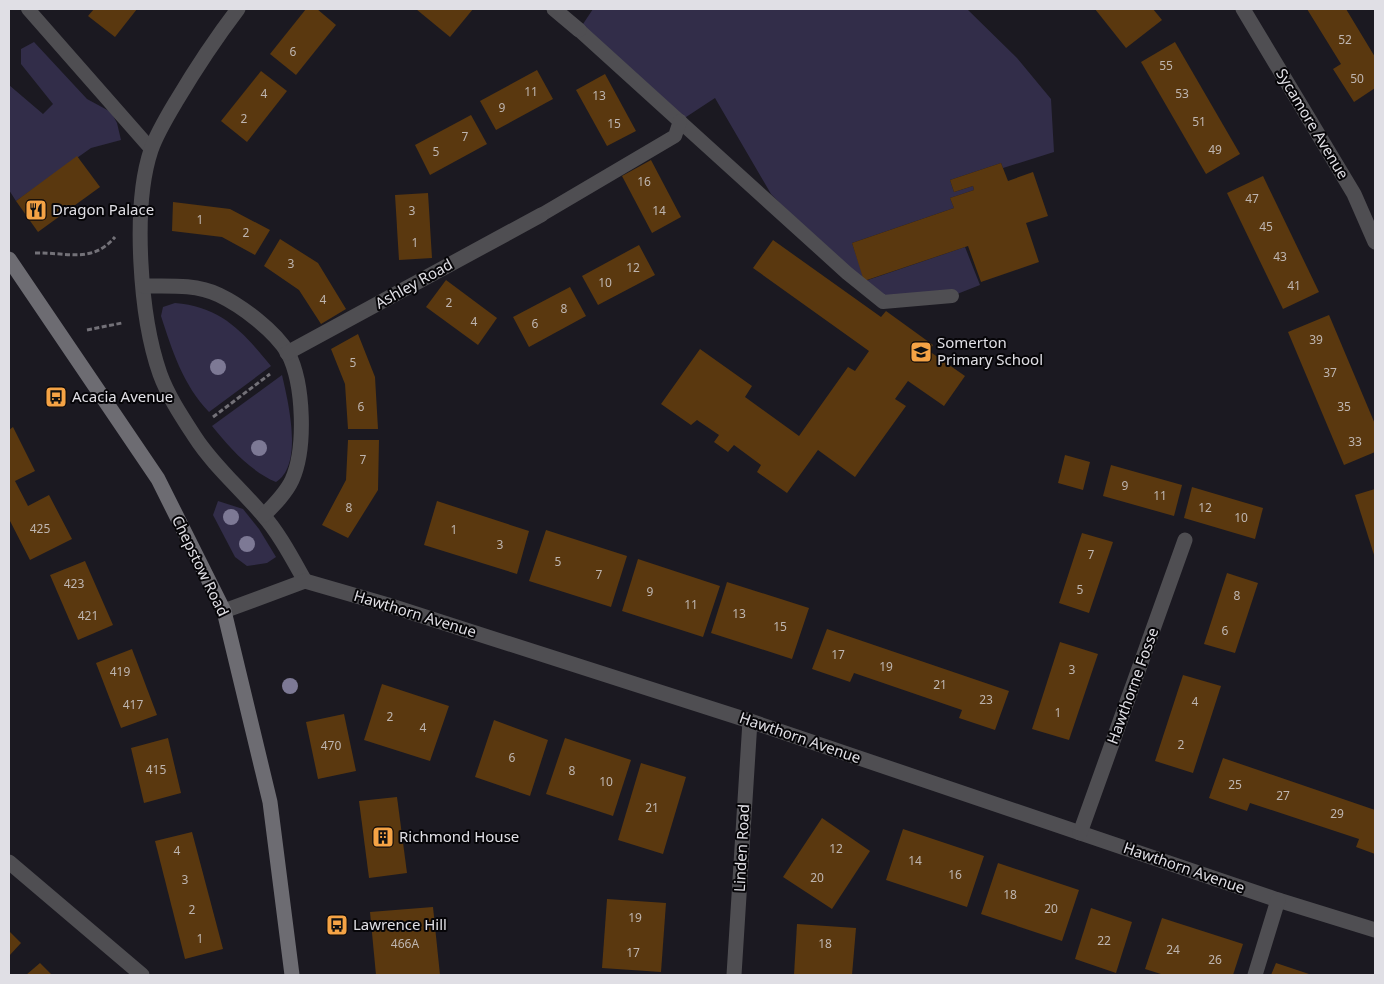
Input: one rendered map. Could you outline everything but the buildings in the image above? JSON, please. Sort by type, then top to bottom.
[{"type":"main road","name":"Chepstow Road","points":[[9,258],[158,479],[224,611],[270,802],[292,975]]},
{"type":"street","points":[[224,611],[304,581],[264,515],[217,465],[192,432],[160,374],[151,338],[144,286],[140,241],[140,209],[144,177],[152,149],[196,68],[238,9]]},
{"type":"street","points":[[554,9],[579,30]]},
{"type":"street","name":"Sycamore Avenue","points":[[1243,9],[1354,194],[1375,242]]},
{"type":"street","name":"Ashley Road","points":[[289,356],[541,215]]},
{"type":"street","points":[[144,286],[192,286],[217,294],[239,306],[265,328],[289,356],[297,383],[302,418],[300,456],[292,480],[278,501],[264,515]]},
{"type":"street","name":"Hawthorne Fosse","points":[[1080,833],[1185,540]]},
{"type":"street","name":"Hawthorn Avenue","points":[[304,581],[388,605],[750,721],[1278,900],[1375,930]]},
{"type":"street","name":"Linden Road","points":[[734,975],[750,721]]},
{"type":"street","points":[[9,862],[142,975]]},
{"type":"street","points":[[1255,975],[1278,900]]},
{"type":"lane","points":[[28,9],[152,149]]},
{"type":"lane","points":[[579,30],[847,273],[883,302],[952,296]]},
{"type":"lane","points":[[541,215],[674,136],[680,121]]},
{"type":"path","points":[[26,254],[87,256],[106,248],[140,209]]},
{"type":"path","points":[[101,327],[122,323]]},
{"type":"path","points":[[192,432],[289,356]]},
{"type":"shaded area","points":[[593,9],[967,9],[1017,58],[1051,99],[1054,152],[1003,168],[1001,163],[950,180],[954,192],[973,186],[974,190],[950,198],[954,208],[852,243],[865,281],[965,247],[980,285],[952,296],[883,302],[847,273],[771,194],[715,98],[680,121],[579,30]]},
{"type":"shaded area","points":[[34,42],[87,99],[111,112],[117,123],[121,140],[91,148],[16,201],[9,190],[9,85],[43,114],[53,104],[21,64],[21,49]]},
{"type":"shaded area","points":[[175,303],[191,305],[206,310],[230,323],[251,342],[271,366],[209,412],[192,390],[179,367],[161,316],[163,307]]},
{"type":"shaded area","points":[[282,375],[288,400],[292,448],[290,462],[285,474],[276,482],[249,465],[212,426]]},
{"type":"shaded area","points":[[218,501],[243,509],[259,529],[276,557],[267,563],[247,566],[235,557],[213,515]]},
{"type":"place","name":"Dragon Palace","points":[[36,210]]},
{"type":"place","name":"Somerton Primary School","points":[[921,352]]},
{"type":"place","name":"Acacia Avenue","points":[[56,397]]},
{"type":"place","name":"Richmond House","points":[[383,837]]},
{"type":"place","name":"Lawrence Hill","points":[[337,925]]}]
